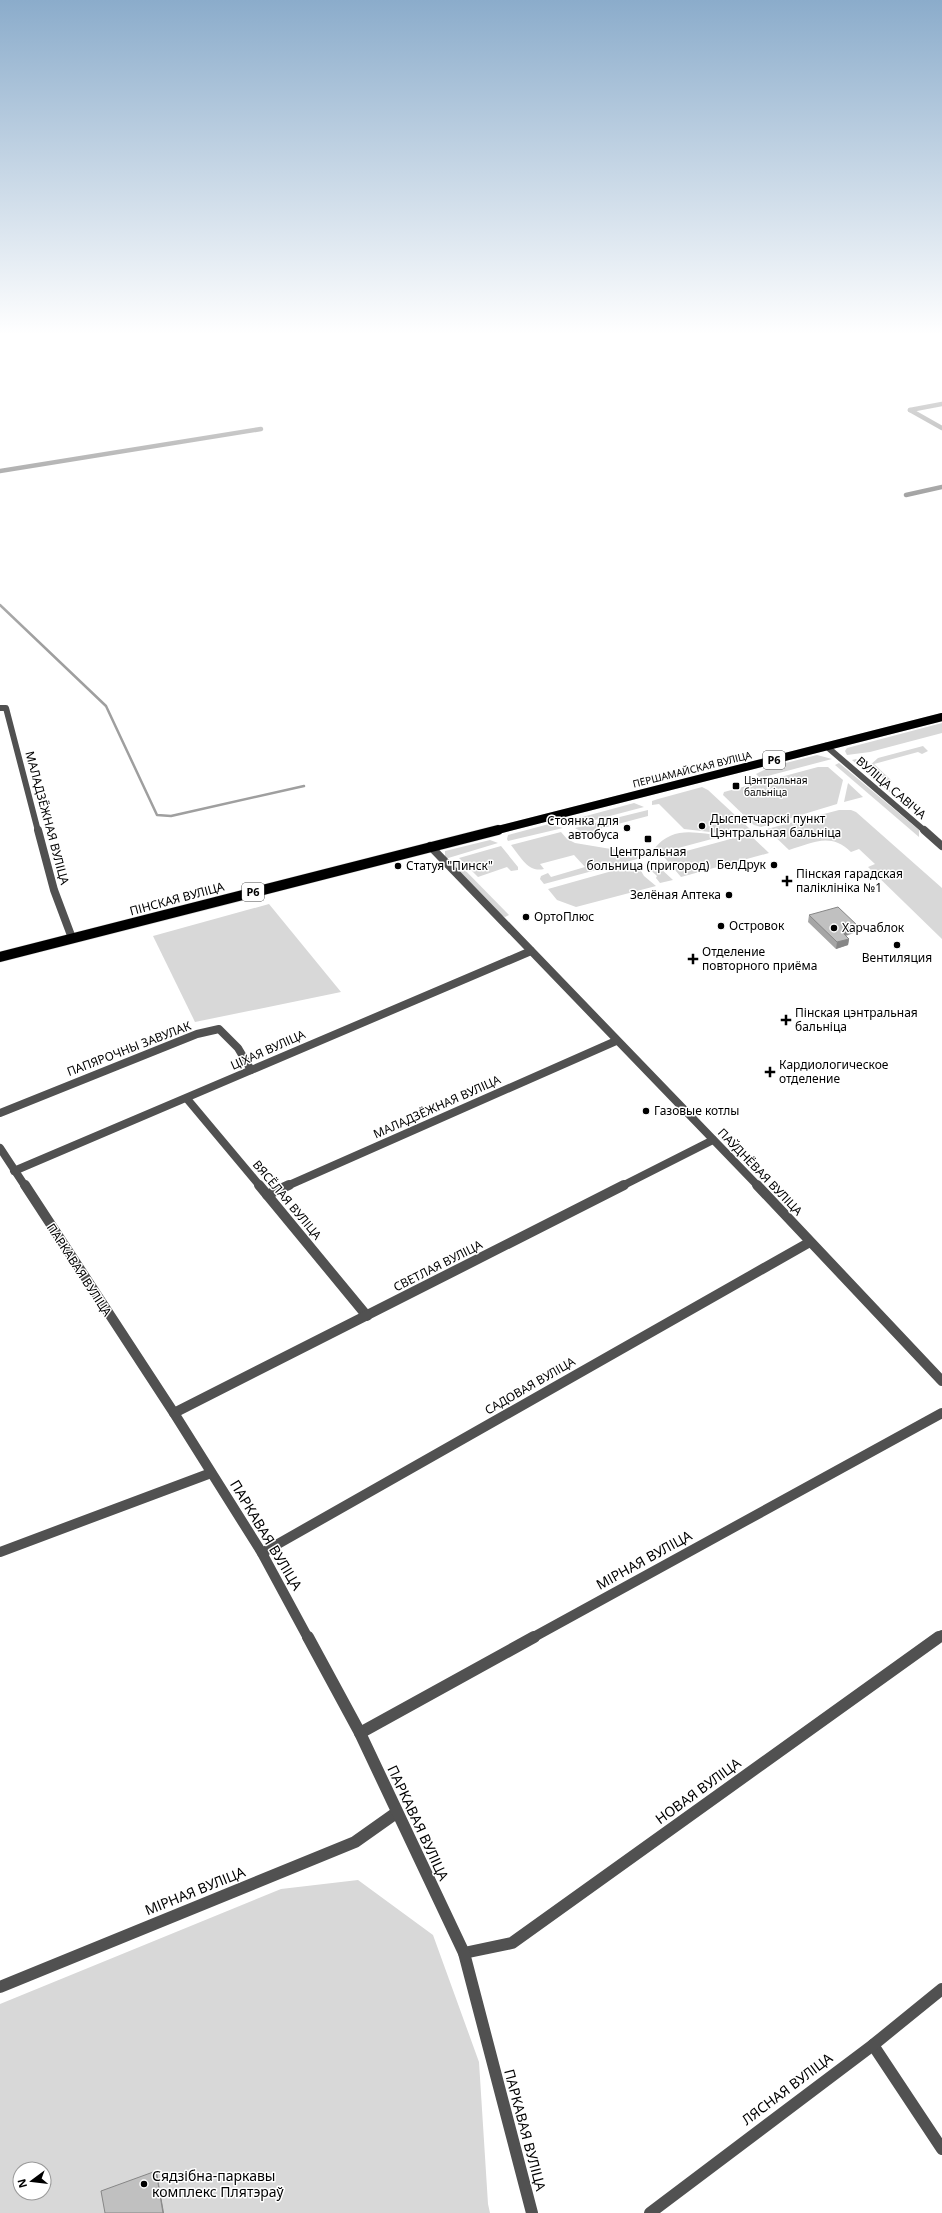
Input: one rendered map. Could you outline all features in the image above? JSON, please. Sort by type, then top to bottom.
[{"type":"main road","name":"ПЕРШАМАЙСКАЯ ВУЛІЦА","points":[[430,846],[942,717]]},
{"type":"main road","name":"ПІНСКАЯ ВУЛІЦА","points":[[0,957],[430,846]]},
{"type":"street","points":[[0,471],[222,435]]},
{"type":"street","points":[[906,495],[942,487]]},
{"type":"street","name":"МАЛАДЗЁЖНАЯ ВУЛІЦА","points":[[0,708],[6,708],[54,890],[72,938]]},
{"type":"street","name":"ВУЛІЦА САВІЧА","points":[[826,746],[942,846]]},
{"type":"street","name":"ПАЎДНЁВАЯ ВУЛІЦА","points":[[430,846],[942,1381]]},
{"type":"street","name":"ЦІХАЯ ВУЛІЦА","points":[[14,1171],[188,1100],[252,1070],[531,952]]},
{"type":"street","name":"ПАПЯРОЧНЫ ЗАВУЛАК","points":[[0,1113],[197,1034],[219,1029],[238,1048],[252,1070]]},
{"type":"street","name":"МАЛАДЗЁЖНАЯ ВУЛІЦА","points":[[267,1195],[616,1041]]},
{"type":"street","name":"ВЯСЁЛАЯ ВУЛІЦА","points":[[188,1100],[367,1316]]},
{"type":"street","name":"СВЕТЛАЯ ВУЛІЦА","points":[[174,1412],[367,1316],[713,1140]]},
{"type":"street","name":"ПАРКАВАЯ ВУЛІЦА","points":[[0,1148],[174,1412],[262,1553],[360,1733],[396,1812],[464,1953],[532,2213]]},
{"type":"street","name":"САДОВАЯ ВУЛІЦА","points":[[262,1553],[810,1242]]},
{"type":"street","name":"МІРНАЯ ВУЛІЦА","points":[[360,1733],[942,1413]]},
{"type":"street","points":[[0,1552],[211,1473]]},
{"type":"street","name":"НОВАЯ ВУЛІЦА","points":[[464,1953],[512,1943],[942,1635]]},
{"type":"street","name":"МІРНАЯ ВУЛІЦА","points":[[0,1987],[355,1842],[396,1812]]},
{"type":"street","name":"ЛЯСНАЯ ВУЛІЦА","points":[[650,2213],[873,2045],[942,1989]]},
{"type":"street","points":[[873,2045],[942,2149]]},
{"type":"shaded area","points":[[942,723],[942,733],[870,752],[847,755],[845,751],[847,748]]},
{"type":"shaded area","points":[[923,746],[928,751],[922,754],[918,752],[874,764],[892,781],[887,782],[869,766],[878,758]]},
{"type":"shaded area","points":[[817,755],[832,759],[760,778],[756,774],[770,767]]},
{"type":"shaded area","points":[[856,759],[886,786],[899,800],[852,760]]},
{"type":"shaded area","points":[[839,763],[919,830],[919,837],[835,765]]},
{"type":"shaded area","points":[[818,767],[828,767],[843,780],[837,804],[761,827],[754,825],[723,795],[724,792]]},
{"type":"shaded area","points":[[848,783],[863,797],[844,802]]},
{"type":"shaded area","points":[[702,787],[708,790],[750,829],[727,834],[684,829],[659,804],[652,805],[652,801]]},
{"type":"shaded area","points":[[634,803],[644,807],[572,826],[575,819]]},
{"type":"shaded area","points":[[648,810],[648,816],[584,833],[575,828]]},
{"type":"shaded area","points":[[839,810],[851,810],[856,812],[942,888],[942,939],[868,867],[875,864],[859,849],[851,852],[836,842],[821,841],[789,850],[767,829]]},
{"type":"shaded area","points":[[549,824],[563,828],[508,841],[507,839],[508,835]]},
{"type":"shaded area","points":[[561,832],[567,839],[575,843],[635,853],[654,849],[661,841],[669,836],[686,832],[723,836],[544,884],[540,879],[541,876],[548,873],[551,877],[585,867],[574,855],[540,864],[544,869],[538,870],[525,863],[511,845]]},
{"type":"shaded area","points":[[749,834],[769,853],[681,877],[664,857]]},
{"type":"shaded area","points":[[490,840],[498,843],[445,859],[445,851]]},
{"type":"shaded area","points":[[501,846],[518,867],[518,870],[511,871],[507,867],[478,877],[459,858]]},
{"type":"shaded area","points":[[453,860],[457,862],[509,915],[505,917],[501,915],[448,862]]},
{"type":"shaded area","points":[[658,862],[660,865],[659,867],[673,880],[660,883],[656,878],[657,876],[645,865]]},
{"type":"shaded area","points":[[637,864],[644,876],[656,886],[576,907],[557,900],[548,889]]},
{"type":"shaded area","points":[[269,904],[341,992],[195,1022],[153,936]]},
{"type":"shaded area","name":"Сядзібна-паркавы комплекс Плятэраў","points":[[358,1880],[433,1935],[479,2062],[488,2204],[490,2213],[0,2213],[0,2004],[281,1889]]},
{"type":"building","name":"Харчаблок","points":[[838,907],[858,926],[841,931],[849,939],[837,942],[809,915]]},
{"type":"building","name":"Сядзібна-паркавы комплекс Плятэраў","points":[[156,2171],[163,2213],[105,2213],[101,2191]]},
{"type":"waterway","points":[[0,605],[106,706],[157,815],[171,816],[304,786]]},
{"type":"place","name":"Цэнтральная бальніца","points":[[736,786]]},
{"type":"place","name":"Дыспетчарскі пункт Цэнтральная бальніца","points":[[702,826]]},
{"type":"place","name":"Стоянка для автобуса","points":[[627,828]]},
{"type":"place","name":"Центральная больница (пригород)","points":[[648,839]]},
{"type":"place","name":"БелДрук","points":[[774,865]]},
{"type":"place","name":"Статуя \"Пинск\"","points":[[398,866]]},
{"type":"place","name":"Пінская гарадская паліклініка №1","points":[[787,881]]},
{"type":"place","name":"Зелёная Аптека","points":[[729,895]]},
{"type":"place","name":"ОртоПлюс","points":[[526,917]]},
{"type":"place","name":"Островок","points":[[721,926]]},
{"type":"place","name":"Харчаблок","points":[[834,928]]},
{"type":"place","name":"Вентиляция","points":[[897,945]]},
{"type":"place","name":"Отделение повторного приёма","points":[[693,959]]},
{"type":"place","name":"Пінская цэнтральная бальніца","points":[[786,1020]]},
{"type":"place","name":"Кардиологическое отделение","points":[[770,1072]]},
{"type":"place","name":"Газовые котлы","points":[[646,1111]]},
{"type":"place","name":"Сядзібна-паркавы комплекс Плятэраў","points":[[144,2184]]}]
